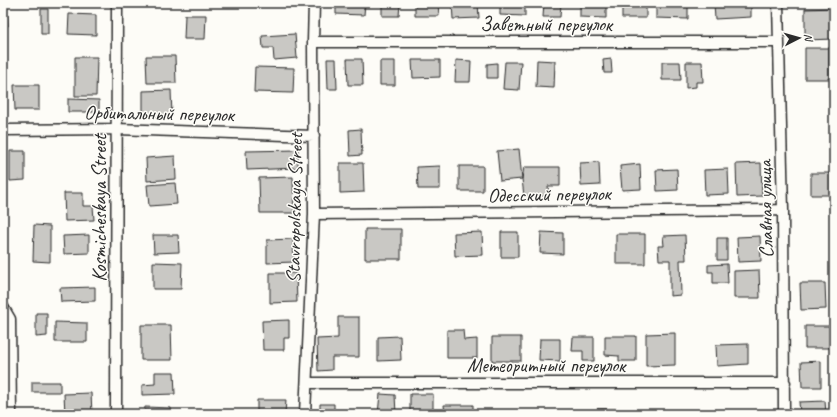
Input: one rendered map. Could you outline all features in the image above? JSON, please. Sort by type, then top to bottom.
[{"type":"street","name":"Kosmicheskaya Street","points":[[116,414],[117,3]]},
{"type":"street","name":"Stavropolskaya Street","points":[[305,414],[314,214],[314,3]]},
{"type":"street","name":"Славная улица","points":[[778,3],[783,210],[784,414]]},
{"type":"street","name":"Заветный переулок","points":[[313,42],[778,42]]},
{"type":"street","name":"Орбитальный переулок","points":[[3,130],[117,129],[314,136]]},
{"type":"street","name":"Одесский переулок","points":[[314,214],[783,210]]},
{"type":"street","points":[[3,307],[10,319],[11,414]]},
{"type":"street","name":"Метеоритный переулок","points":[[307,383],[785,383]]},
{"type":"building","points":[[3,3],[7,3],[8,26],[3,26]]},
{"type":"building","points":[[336,3],[365,3],[364,15],[336,14]]},
{"type":"building","points":[[382,3],[400,3],[399,16],[382,16]]},
{"type":"building","points":[[415,3],[438,3],[439,16],[415,16]]},
{"type":"building","points":[[452,3],[478,3],[479,18],[453,19]]},
{"type":"building","points":[[500,3],[525,3],[525,16],[500,15]]},
{"type":"building","points":[[544,3],[561,3],[560,17],[543,17]]},
{"type":"building","points":[[580,3],[606,3],[606,18],[580,17]]},
{"type":"building","points":[[622,3],[646,3],[646,18],[622,18]]},
{"type":"building","points":[[656,3],[688,3],[688,19],[656,18]]},
{"type":"building","points":[[714,3],[751,3],[751,17],[715,19]]},
{"type":"building","points":[[833,8],[834,39],[805,40],[805,9]]},
{"type":"building","points":[[41,9],[48,9],[48,34],[41,34]]},
{"type":"building","points":[[69,14],[96,15],[96,35],[68,34]]},
{"type":"building","points":[[185,15],[206,15],[205,39],[184,39]]},
{"type":"building","points":[[295,34],[297,58],[274,60],[273,48],[263,48],[262,36]]},
{"type":"building","points":[[805,48],[829,48],[829,79],[805,79]]},
{"type":"building","points":[[146,56],[175,56],[176,83],[147,83]]},
{"type":"building","points":[[75,57],[97,57],[96,96],[75,96]]},
{"type":"building","points":[[327,59],[336,59],[337,89],[328,89]]},
{"type":"building","points":[[347,59],[362,59],[363,85],[348,85]]},
{"type":"building","points":[[611,59],[612,73],[604,73],[603,60]]},
{"type":"building","points":[[412,60],[440,60],[440,77],[413,78]]},
{"type":"building","points":[[456,60],[471,61],[470,82],[455,82]]},
{"type":"building","points":[[537,60],[555,61],[554,88],[536,87]]},
{"type":"building","points":[[380,61],[395,61],[395,85],[380,85]]},
{"type":"building","points":[[505,62],[521,62],[519,90],[503,89]]},
{"type":"building","points":[[662,62],[680,62],[681,80],[662,80]]},
{"type":"building","points":[[686,62],[702,62],[703,82],[696,82],[696,87],[686,88]]},
{"type":"building","points":[[497,63],[497,78],[487,78],[487,64]]},
{"type":"building","points":[[255,67],[294,68],[293,93],[254,92]]},
{"type":"building","points":[[14,85],[39,85],[39,110],[15,110]]},
{"type":"building","points":[[171,90],[172,116],[143,117],[143,91]]},
{"type":"building","points":[[68,99],[99,100],[99,112],[68,112]]},
{"type":"building","points":[[361,129],[362,155],[350,156],[349,130]]},
{"type":"building","points":[[519,149],[522,179],[500,181],[497,151]]},
{"type":"building","points":[[298,150],[298,168],[247,170],[246,151]]},
{"type":"building","points":[[10,151],[25,151],[25,180],[10,181]]},
{"type":"building","points":[[175,156],[176,179],[147,181],[146,158]]},
{"type":"building","points":[[599,162],[600,185],[581,186],[580,163]]},
{"type":"building","points":[[340,163],[363,163],[364,192],[340,193]]},
{"type":"building","points":[[761,163],[762,196],[737,197],[736,164]]},
{"type":"building","points":[[640,164],[641,189],[622,190],[620,166]]},
{"type":"building","points":[[440,166],[440,189],[418,189],[417,167]]},
{"type":"building","points":[[459,166],[483,166],[483,191],[459,191]]},
{"type":"building","points":[[524,167],[560,167],[560,186],[548,186],[549,196],[524,196],[522,179]]},
{"type":"building","points":[[677,169],[678,190],[657,191],[656,170]]},
{"type":"building","points":[[728,169],[729,194],[705,195],[704,170]]},
{"type":"building","points":[[811,173],[834,173],[834,195],[811,195]]},
{"type":"building","points":[[293,177],[294,213],[260,213],[259,178]]},
{"type":"building","points":[[175,183],[177,204],[149,206],[147,185]]},
{"type":"building","points":[[64,193],[83,193],[83,206],[93,206],[94,220],[65,221]]},
{"type":"building","points":[[34,225],[50,226],[50,262],[33,261]]},
{"type":"building","points":[[365,229],[401,229],[401,259],[365,259]]},
{"type":"building","points":[[482,232],[483,255],[455,256],[454,233]]},
{"type":"building","points":[[501,232],[518,232],[518,257],[501,257]]},
{"type":"building","points":[[541,232],[563,233],[563,254],[540,253]]},
{"type":"building","points":[[616,234],[645,234],[645,264],[616,264]]},
{"type":"building","points":[[89,235],[89,253],[64,254],[63,236]]},
{"type":"building","points":[[153,235],[178,235],[179,252],[154,253]]},
{"type":"building","points":[[685,235],[686,260],[680,260],[681,295],[670,296],[670,260],[659,260],[658,246],[664,246],[663,236]]},
{"type":"building","points":[[760,236],[761,261],[738,262],[737,237]]},
{"type":"building","points":[[717,238],[727,238],[727,260],[717,260]]},
{"type":"building","points":[[293,239],[294,262],[267,263],[267,240]]},
{"type":"building","points":[[153,262],[182,263],[181,289],[153,289]]},
{"type":"building","points":[[727,264],[728,283],[713,283],[713,272],[708,272],[708,265]]},
{"type":"building","points":[[759,270],[760,298],[734,298],[734,271]]},
{"type":"building","points":[[270,273],[296,273],[297,302],[270,303]]},
{"type":"building","points":[[800,283],[825,283],[826,309],[801,310]]},
{"type":"building","points":[[95,287],[95,301],[61,302],[60,288]]},
{"type":"building","points":[[36,313],[47,313],[47,336],[36,337]]},
{"type":"building","points":[[338,317],[359,317],[359,357],[332,357],[332,370],[318,371],[317,339],[338,338]]},
{"type":"building","points":[[289,320],[289,338],[284,338],[284,350],[263,350],[262,321]]},
{"type":"building","points":[[55,322],[87,323],[87,342],[55,342]]},
{"type":"building","points":[[141,325],[171,325],[172,360],[141,360]]},
{"type":"building","points":[[805,326],[832,326],[831,348],[805,348]]},
{"type":"building","points":[[447,330],[463,330],[464,340],[477,339],[477,358],[447,358]]},
{"type":"building","points":[[675,333],[675,365],[646,366],[646,334]]},
{"type":"building","points":[[400,336],[401,360],[378,361],[378,337]]},
{"type":"building","points":[[605,336],[636,336],[636,361],[619,361],[619,356],[605,355]]},
{"type":"building","points":[[492,337],[521,337],[521,361],[492,361]]},
{"type":"building","points":[[573,337],[594,337],[594,361],[583,361],[583,351],[572,351]]},
{"type":"building","points":[[540,339],[560,339],[560,361],[539,360]]},
{"type":"building","points":[[748,344],[748,364],[717,366],[716,345]]},
{"type":"building","points":[[821,361],[821,387],[802,387],[801,362]]},
{"type":"building","points":[[155,372],[174,372],[175,394],[142,395],[142,385],[155,384]]},
{"type":"building","points":[[32,382],[60,382],[60,392],[32,392]]},
{"type":"building","points":[[91,393],[92,414],[65,414],[64,394]]},
{"type":"building","points":[[380,394],[395,395],[396,414],[378,414]]},
{"type":"building","points":[[410,394],[433,394],[433,414],[410,414]]},
{"type":"building","points":[[257,400],[286,400],[285,414],[257,414]]},
{"type":"building","points":[[825,401],[826,414],[800,414],[799,402]]},
{"type":"building","points":[[320,404],[334,404],[334,414],[320,414]]},
{"type":"building","points":[[444,405],[473,405],[473,414],[445,414]]},
{"type":"building","points":[[145,407],[171,408],[171,414],[144,414]]},
{"type":"building","points":[[596,409],[620,409],[620,414],[596,414]]}]
